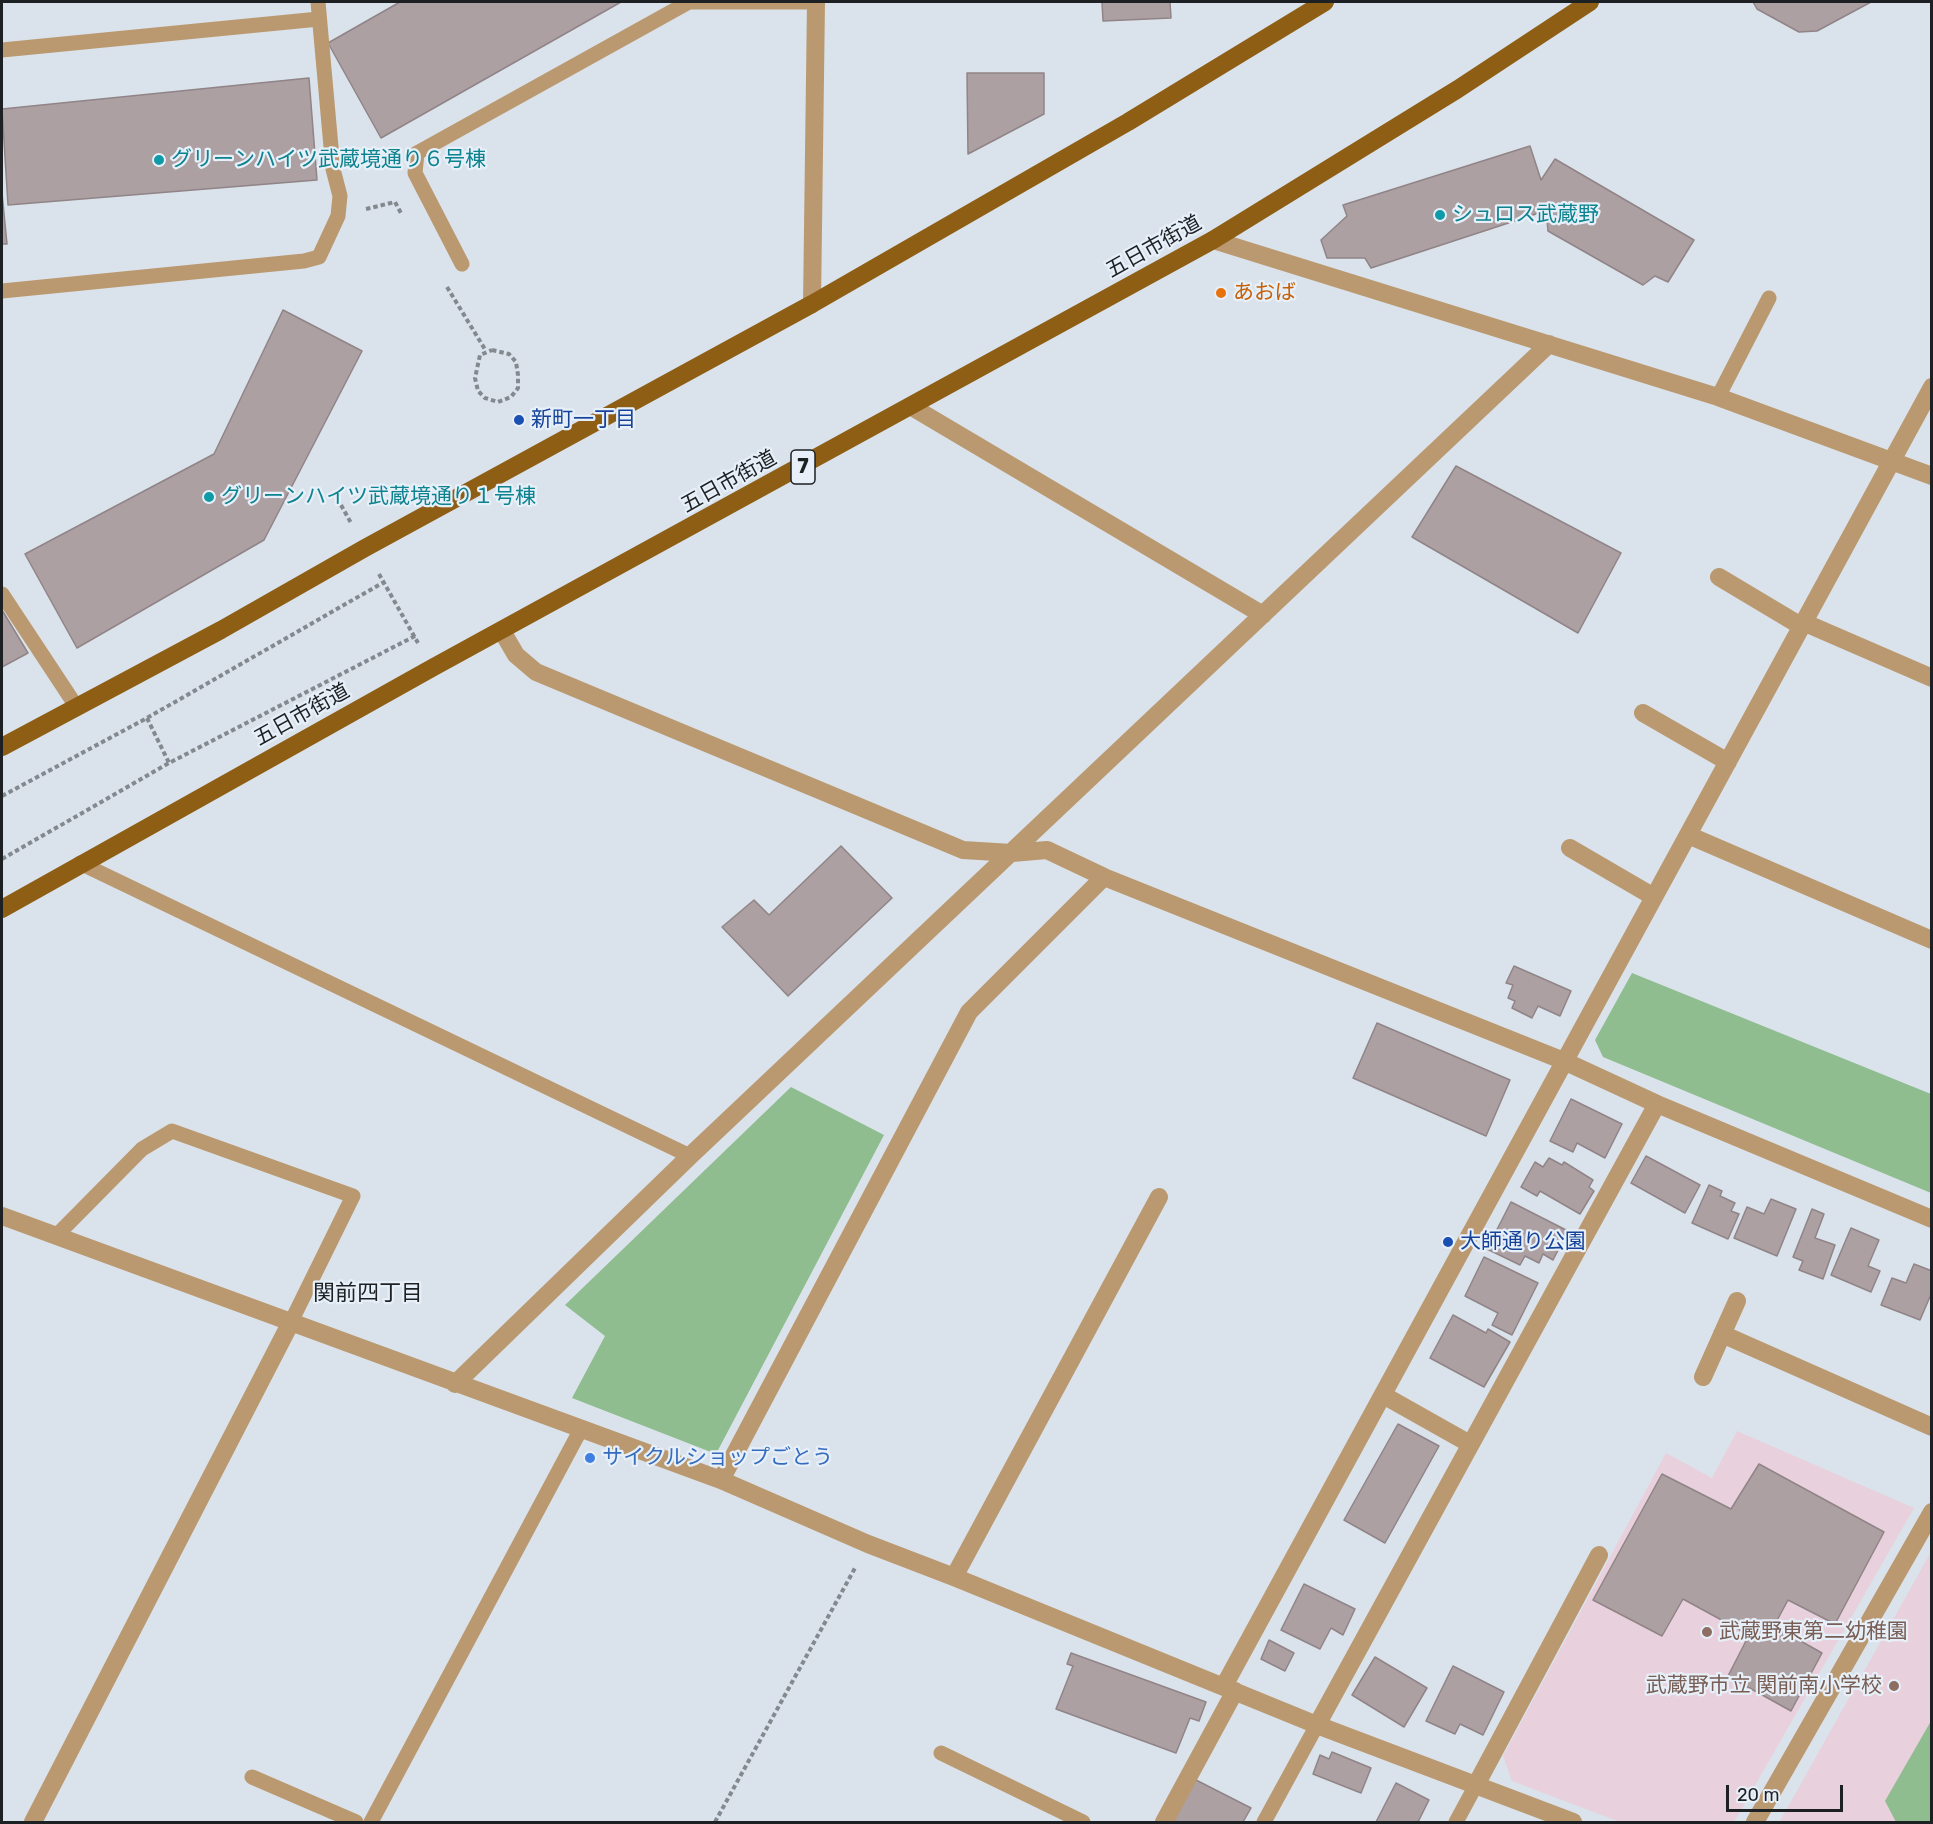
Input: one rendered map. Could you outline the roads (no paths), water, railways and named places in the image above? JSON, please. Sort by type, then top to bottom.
[{"type":"main road","points":[[2,747],[221,630],[364,548],[812,304],[1128,122],[1325,2]]},
{"type":"main road","name":"五日市街道","points":[[2,909],[80,863],[1213,240],[1458,89],[1590,2]]},
{"type":"street","points":[[812,304],[816,2]]},
{"type":"street","points":[[1213,240],[1718,396],[1932,476]]},
{"type":"street","points":[[455,1384],[690,1156],[1549,344]]},
{"type":"street","points":[[1164,1822],[1229,1689],[1383,1395],[1932,387]]},
{"type":"street","points":[[912,407],[1263,615]]},
{"type":"street","points":[[1719,577],[1802,624],[1932,678]]},
{"type":"street","points":[[502,632],[516,655],[536,672],[963,850],[1012,853],[1047,850],[1104,878],[1564,1061],[1657,1104],[1932,1219]]},
{"type":"street","points":[[1643,713],[1728,762]]},
{"type":"street","points":[[1688,836],[1932,940]]},
{"type":"street","points":[[1570,848],[1654,897]]},
{"type":"street","points":[[721,1480],[969,1012],[1104,878]]},
{"type":"street","points":[[1317,1725],[1657,1104]]},
{"type":"street","points":[[954,1576],[1160,1197]]},
{"type":"street","points":[[2,1216],[721,1480],[868,1544],[954,1576],[1317,1725],[1573,1822]]},
{"type":"street","points":[[1703,1377],[1737,1301]]},
{"type":"street","points":[[33,1822],[290,1323]]},
{"type":"street","points":[[1722,1334],[1932,1427]]},
{"type":"street","points":[[1383,1395],[1470,1444]]},
{"type":"street","points":[[1755,1822],[1932,1512]]},
{"type":"street","points":[[1476,1785],[1599,1555]]},
{"type":"lane","points":[[2,291],[304,261],[319,257],[338,216],[340,196],[333,169],[318,2]]},
{"type":"lane","points":[[462,264],[415,173],[417,153],[689,2],[816,2]]},
{"type":"lane","points":[[2,50],[319,19]]},
{"type":"lane","points":[[1718,396],[1769,298]]},
{"type":"lane","points":[[2,594],[76,706]]},
{"type":"lane","points":[[80,863],[690,1156]]},
{"type":"lane","points":[[57,1235],[142,1149],[172,1131],[353,1196],[290,1323]]},
{"type":"lane","points":[[371,1822],[581,1429]]},
{"type":"lane","points":[[1264,1822],[1317,1725]]},
{"type":"lane","points":[[941,1753],[1083,1822]]},
{"type":"lane","points":[[252,1777],[356,1822]]},
{"type":"lane","points":[[1456,1822],[1476,1785]]},
{"type":"place","name":"グリーンハイツ武蔵境通り６号棟","points":[[159,160]]},
{"type":"place","name":"シュロス武蔵野","points":[[1440,215]]},
{"type":"place","name":"あおば","points":[[1221,293]]},
{"type":"place","name":"新町一丁目","points":[[519,420]]},
{"type":"place","name":"グリーンハイツ武蔵境通り１号棟","points":[[209,497]]},
{"type":"place","name":"大師通り公園","points":[[1448,1242]]},
{"type":"place","name":"サイクルショップごとう","points":[[590,1458]]},
{"type":"place","name":"武蔵野東第二幼稚園","points":[[1707,1632]]},
{"type":"place","name":"武蔵野市立 関前南小学校","points":[[1894,1686]]},
{"type":"district","name":"関前四丁目","points":[[368,1294]]}]
